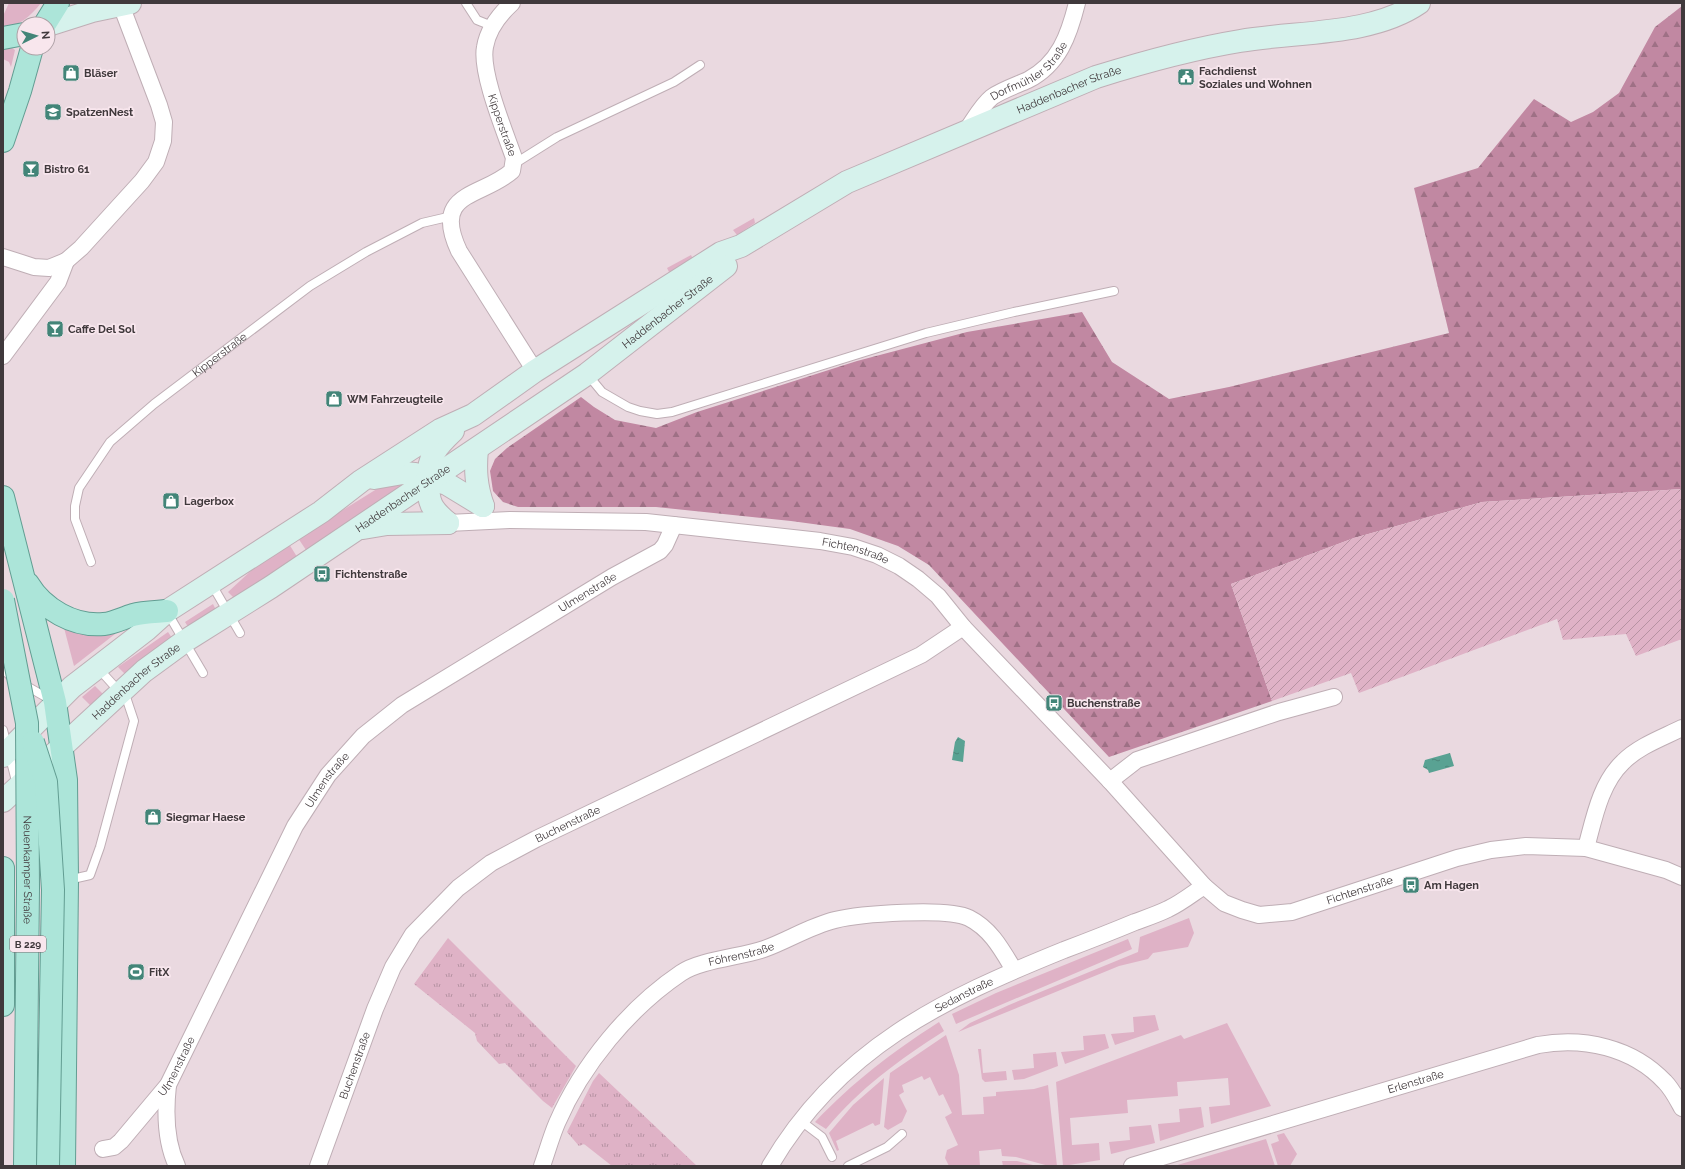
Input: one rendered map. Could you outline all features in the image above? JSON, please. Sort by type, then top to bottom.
[{"type":"main road","points":[[51,16],[58,3]]},
{"type":"main road","name":"Haddenbacher Straße","points":[[5,745],[97,666],[146,630],[167,611],[321,512],[361,481],[440,430],[466,419],[535,370],[620,316],[661,293],[721,253],[741,246],[847,182],[1096,77],[1131,66],[1188,51],[1240,41],[1359,27],[1380,22],[1404,12],[1420,3]]},
{"type":"main road","points":[[56,22],[125,4]]},
{"type":"main road","points":[[3,38],[16,36]]},
{"type":"main road","points":[[3,141],[30,56]]},
{"type":"main road","name":"Haddenbacher Straße","points":[[10,795],[144,671],[186,641],[230,614],[587,374],[728,264],[741,246]]},
{"type":"main road","points":[[587,374],[586,363],[595,345],[614,330],[620,316]]},
{"type":"main road","points":[[535,370],[552,397]]},
{"type":"main road","points":[[448,523],[438,514],[430,502],[428,467],[436,449],[466,419]]},
{"type":"main road","points":[[477,449],[477,490],[483,506]]},
{"type":"main road","points":[[361,481],[403,473],[415,474],[428,480],[447,484],[483,506]]},
{"type":"main road","points":[[3,497],[26,581],[55,702],[66,780],[67,880],[64,1008],[64,1166]]},
{"type":"main road","points":[[354,530],[387,524],[448,523]]},
{"type":"main road","points":[[26,581],[34,594],[57,613],[74,621],[103,624],[112,623],[134,614],[167,611]]},
{"type":"main road","name":"Neuenkamper Straße","points":[[3,600],[27,723],[28,888],[26,1166]]},
{"type":"main road","points":[[27,723],[46,782],[51,844],[54,923],[48,1166]]},
{"type":"main road","name":"B 229","points":[[3,868],[9,1007]]},
{"type":"street","name":"Kipperstraße","points":[[452,216],[454,207],[464,196],[505,178],[512,172],[514,164],[486,66],[485,48],[492,26],[512,3]]},
{"type":"street","name":"Dorfmühler Straße","points":[[966,131],[992,97],[1042,72],[1050,64],[1056,57],[1069,28],[1077,3]]},
{"type":"street","points":[[3,257],[42,268],[49,268],[66,262],[81,248],[142,181],[156,162],[163,141],[164,122],[125,4]]},
{"type":"street","points":[[452,216],[452,233],[459,251],[535,370]]},
{"type":"street","points":[[3,356],[58,282],[66,262]]},
{"type":"street","name":"Fichtenstraße","points":[[483,506],[510,520]]},
{"type":"street","name":"Fichtenstraße","points":[[448,523],[510,520],[646,522],[820,541],[853,547],[899,566],[918,579],[938,596],[964,626],[1110,781],[1204,886],[1224,903],[1259,915],[1292,912],[1458,858],[1491,850],[1526,846],[1586,848],[1666,870],[1682,877]]},
{"type":"street","name":"Ulmenstraße","points":[[103,1148],[114,1146],[121,1141],[168,1085],[295,826],[328,775],[358,742],[402,705],[612,576],[660,551],[665,545],[674,525]]},
{"type":"street","name":"Buchenstraße","points":[[318,1166],[375,1009],[394,967],[413,934],[458,888],[491,863],[536,839],[921,655],[964,626]]},
{"type":"street","points":[[1110,781],[1137,760],[1279,712],[1334,697]]},
{"type":"street","points":[[1586,848],[1597,806],[1612,776],[1624,761],[1642,748],[1682,728]]},
{"type":"street","name":"Sedanstraße","points":[[770,1166],[812,1106],[854,1065],[898,1031],[940,1005],[1014,970],[1169,909],[1204,886]]},
{"type":"street","name":"Föhrenstraße","points":[[542,1166],[557,1122],[594,1056],[654,994],[689,969],[763,949],[833,920],[859,916],[939,912],[954,913],[968,917],[982,927],[998,943],[1014,970]]},
{"type":"street","name":"Erlenstraße","points":[[1132,1166],[1530,1047],[1558,1042],[1617,1049],[1635,1058],[1652,1069],[1666,1084],[1682,1108]]},
{"type":"street","points":[[168,1085],[166,1108],[167,1124],[172,1150],[178,1166]]},
{"type":"lane","points":[[466,3],[477,20],[492,26]]},
{"type":"lane","points":[[514,164],[557,137],[674,82],[700,65]]},
{"type":"lane","name":"Kipperstraße","points":[[91,562],[75,519],[75,506],[80,488],[110,442],[154,404],[310,286],[366,252],[422,223],[452,216]]},
{"type":"lane","points":[[587,374],[602,392],[628,407],[657,414],[672,412],[926,333],[1014,312],[1114,291]]},
{"type":"lane","points":[[211,583],[240,632]]},
{"type":"lane","points":[[167,611],[186,641],[203,673]]},
{"type":"lane","points":[[67,880],[90,875],[100,848],[134,721],[127,700],[97,666]]},
{"type":"lane","points":[[3,669],[11,678],[55,702]]},
{"type":"lane","points":[[5,745],[10,795]]},
{"type":"lane","points":[[9,1007],[64,1008]]},
{"type":"lane","points":[[801,1121],[822,1137],[832,1157]]},
{"type":"lane","points":[[848,1166],[887,1147],[902,1134]]},
{"type":"green space","points":[[9,3],[41,3],[28,16],[16,16],[16,25],[3,31],[3,16]]},
{"type":"green space","points":[[1682,6],[1682,489],[1482,502],[1354,538],[1231,584],[1272,701],[1109,757],[929,565],[898,546],[850,529],[791,521],[656,507],[518,507],[503,502],[493,491],[490,471],[495,459],[507,448],[581,397],[615,420],[656,428],[697,412],[857,361],[967,332],[1082,312],[1112,362],[1169,399],[1229,387],[1449,333],[1414,188],[1478,168],[1534,99],[1571,122],[1593,112],[1619,93],[1655,27]]},
{"type":"green space","points":[[12,48],[15,50],[11,67],[9,62],[3,59],[3,49]]},
{"type":"green space","points":[[754,218],[755,223],[737,235],[733,230]]},
{"type":"green space","points":[[691,255],[694,261],[669,272],[667,268]]},
{"type":"green space","points":[[414,479],[308,553],[298,538],[388,482]]},
{"type":"green space","points":[[1682,489],[1682,639],[1636,656],[1626,634],[1563,640],[1557,619],[1359,693],[1351,673],[1272,701],[1231,584],[1354,538],[1482,502]]},
{"type":"green space","points":[[289,544],[299,560],[236,600],[228,592],[254,568]]},
{"type":"green space","points":[[213,604],[217,612],[190,630],[185,622]]},
{"type":"green space","points":[[63,624],[115,633],[115,634],[74,666]]},
{"type":"green space","points":[[168,632],[174,641],[127,676],[118,667]]},
{"type":"green space","points":[[95,686],[105,696],[93,708],[82,697]]},
{"type":"green space","points":[[1189,918],[1194,933],[1188,947],[1153,953],[1148,959],[1119,966],[958,1032],[970,1023],[1009,1005],[1138,952],[1140,937]]},
{"type":"green space","points":[[448,938],[576,1066],[552,1108],[505,1063],[499,1064],[477,1041],[475,1033],[414,984]]},
{"type":"green space","points":[[1128,939],[1132,949],[956,1024],[952,1014],[996,993]]},
{"type":"green space","points":[[1155,1015],[1159,1030],[1115,1045],[1111,1034],[1134,1032],[1133,1017]]},
{"type":"green space","points":[[939,1022],[944,1031],[911,1053],[866,1088],[852,1100],[826,1129],[815,1122],[829,1107],[874,1068]]},
{"type":"green space","points":[[1227,1023],[1271,1106],[1211,1124],[1209,1107],[1230,1105],[1228,1078],[1177,1082],[1178,1096],[1127,1100],[1128,1113],[1070,1118],[1072,1145],[1099,1143],[1100,1160],[1063,1166],[1056,1082],[1181,1035],[1184,1039]]},
{"type":"green space","points":[[1105,1034],[1109,1048],[1065,1064],[1061,1052],[1084,1050],[1083,1036]]},
{"type":"green space","points":[[946,1035],[959,1075],[962,1115],[984,1114],[983,1097],[996,1096],[996,1092],[1034,1089],[1048,1085],[1057,1166],[1049,1166],[1016,1157],[1002,1156],[1001,1149],[979,1151],[980,1166],[949,1166],[945,1158],[947,1150],[958,1145],[945,1117],[952,1113],[943,1094],[939,1096],[930,1077],[924,1080],[922,1076],[902,1085],[904,1092],[899,1095],[907,1111],[902,1122],[888,1130],[884,1127],[890,1073]]},
{"type":"green space","points":[[978,1049],[981,1049],[983,1073],[1006,1071],[1007,1080],[985,1082],[982,1079]]},
{"type":"green space","points":[[1056,1052],[1058,1066],[1024,1079],[1014,1080],[1012,1070],[1034,1068],[1033,1054]]},
{"type":"green space","points":[[599,1073],[697,1166],[612,1166],[584,1144],[579,1146],[567,1132],[593,1081]]},
{"type":"green space","points":[[884,1078],[880,1124],[875,1126],[873,1123],[836,1141],[839,1150],[837,1151],[829,1133],[853,1105]]},
{"type":"green space","points":[[1201,1107],[1204,1127],[1160,1141],[1158,1124],[1180,1122],[1179,1109]]},
{"type":"green space","points":[[1151,1125],[1155,1143],[1111,1154],[1109,1142],[1130,1140],[1129,1127]]},
{"type":"green space","points":[[1284,1133],[1297,1154],[1290,1166],[1278,1166],[1271,1144],[1279,1141],[1277,1135]]},
{"type":"green space","points":[[1266,1139],[1275,1166],[1174,1166]]},
{"type":"green space","points":[[1002,1161],[1017,1161],[1037,1166],[1003,1166]]},
{"type":"water","points":[[958,737],[965,741],[963,762],[952,760],[955,742]]},
{"type":"water","points":[[1450,753],[1454,766],[1429,773],[1428,770],[1423,767],[1425,760]]},
{"type":"place","name":"Bläser","points":[[71,73]]},
{"type":"place","name":"Fachdienst Soziales und Wohnen","points":[[1186,77]]},
{"type":"place","name":"SpatzenNest","points":[[53,112]]},
{"type":"place","name":"Bistro 61","points":[[31,169]]},
{"type":"place","name":"Caffe Del Sol","points":[[55,329]]},
{"type":"place","name":"WM Fahrzeugteile","points":[[334,399]]},
{"type":"place","name":"Lagerbox","points":[[171,501]]},
{"type":"place","name":"Fichtenstraße","points":[[322,574]]},
{"type":"place","name":"Buchenstraße","points":[[1054,703]]},
{"type":"place","name":"Siegmar Haese","points":[[153,817]]},
{"type":"place","name":"Am Hagen","points":[[1411,885]]},
{"type":"place","name":"FitX","points":[[136,972]]}]
